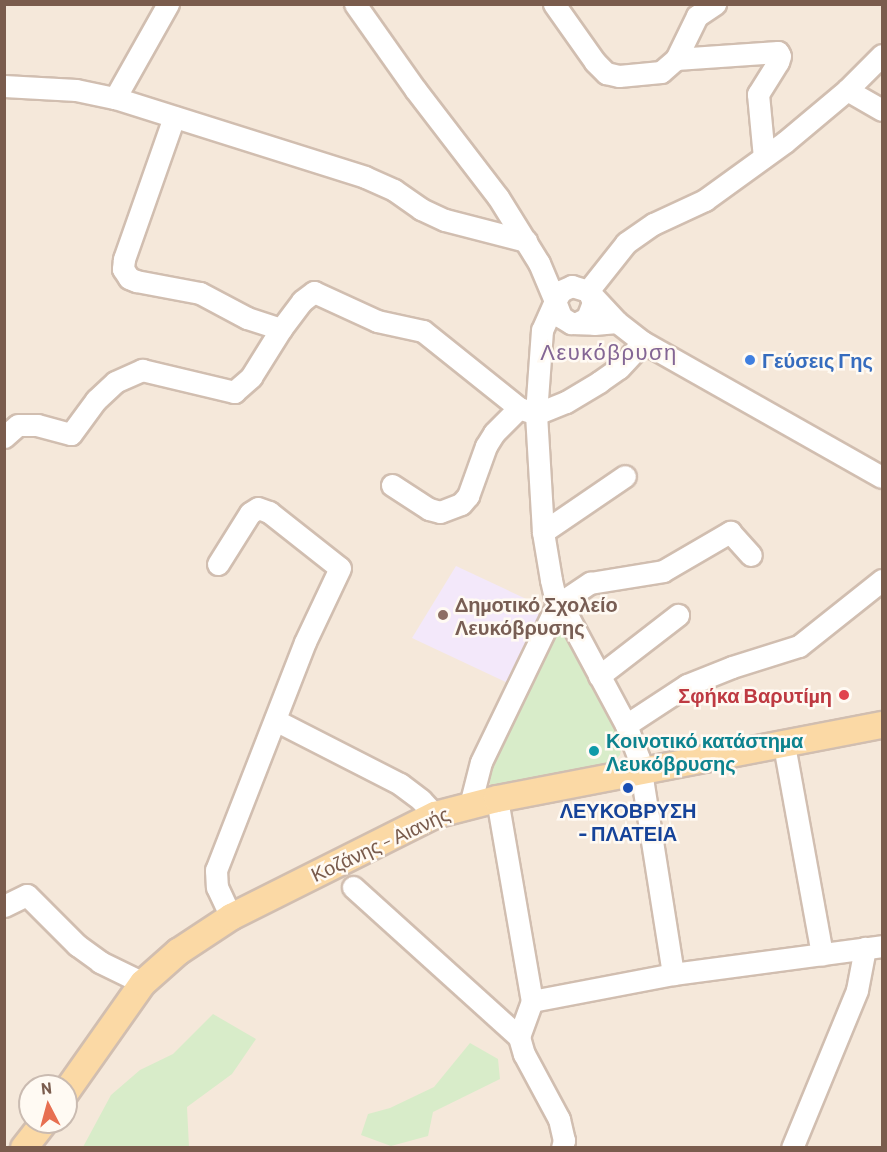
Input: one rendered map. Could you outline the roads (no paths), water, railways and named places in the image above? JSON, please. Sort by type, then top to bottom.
[{"type":"main road","name":"Κοζάνης - Αιανής","points":[[78,1075],[143,983],[178,952],[231,917],[435,815],[497,799],[642,773],[882,725]]},
{"type":"main road","points":[[24,1148],[35,1134]]},
{"type":"street","points":[[115,98],[168,4]]},
{"type":"street","points":[[355,4],[408,81],[480,171],[526,241],[539,263],[551,310],[574,323],[617,322]]},
{"type":"street","points":[[554,4],[606,73],[619,76],[662,72],[676,59],[698,16],[715,4]]},
{"type":"street","points":[[676,59],[778,52],[780,56],[778,62],[758,94],[764,157]]},
{"type":"street","points":[[583,289],[626,243],[652,224],[705,200],[764,157],[847,90],[882,55]]},
{"type":"street","points":[[4,86],[76,90],[115,98],[365,177],[394,190],[421,210],[445,220],[526,241]]},
{"type":"street","points":[[847,90],[882,110]]},
{"type":"street","points":[[174,117],[123,269],[129,278],[136,281],[200,292],[247,318],[282,328]]},
{"type":"street","points":[[539,263],[583,289],[617,322],[643,342],[882,477]]},
{"type":"street","points":[[574,323],[591,313],[593,302],[583,289],[566,287],[551,310],[542,330],[527,411],[543,531],[557,605],[567,615],[626,725],[642,773],[673,974]]},
{"type":"street","points":[[4,436],[18,425],[37,426],[71,434],[96,400],[115,382],[142,370],[234,392],[251,377],[302,301],[314,292],[377,321],[423,331],[527,411]]},
{"type":"street","points":[[392,484],[429,509],[440,512],[461,504],[468,496],[486,446],[494,433],[527,411],[566,402],[599,382],[619,368],[643,342]]},
{"type":"street","points":[[543,531],[625,476]]},
{"type":"street","points":[[218,564],[250,513],[258,508],[269,512],[340,568],[318,612],[216,870],[217,887],[231,917]]},
{"type":"street","points":[[470,805],[481,762],[557,605],[590,583],[663,571],[730,532],[751,555]]},
{"type":"street","points":[[626,725],[687,685],[732,667],[784,653],[799,646],[882,580]]},
{"type":"street","points":[[599,676],[678,615]]},
{"type":"street","points":[[275,720],[400,784],[435,815]]},
{"type":"street","points":[[784,745],[822,955]]},
{"type":"street","points":[[497,799],[532,1001],[519,1037]]},
{"type":"street","points":[[353,887],[519,1037],[524,1054],[559,1119],[564,1140],[562,1148]]},
{"type":"street","points":[[4,906],[27,895],[85,951],[100,962],[143,983]]},
{"type":"street","points":[[532,1001],[673,974],[874,947]]},
{"type":"street","points":[[792,1148],[874,947]]},
{"type":"place","name":"Γεύσεις Γης","points":[[750,360]]},
{"type":"place","name":"Δημοτικό Σχολείο Λευκόβρυσης","points":[[443,615]]},
{"type":"place","name":"Σφήκα Βαρυτίμη","points":[[844,695]]},
{"type":"place","name":"Κοινοτικό κατάστημα Λευκόβρυσης","points":[[594,751]]},
{"type":"place","name":"ΛΕΥΚΟΒΡΥΣΗ - ΠΛΑΤΕΙΑ","points":[[628,788]]},
{"type":"district","name":"Λευκόβρυση","points":[[609,352]]}]
